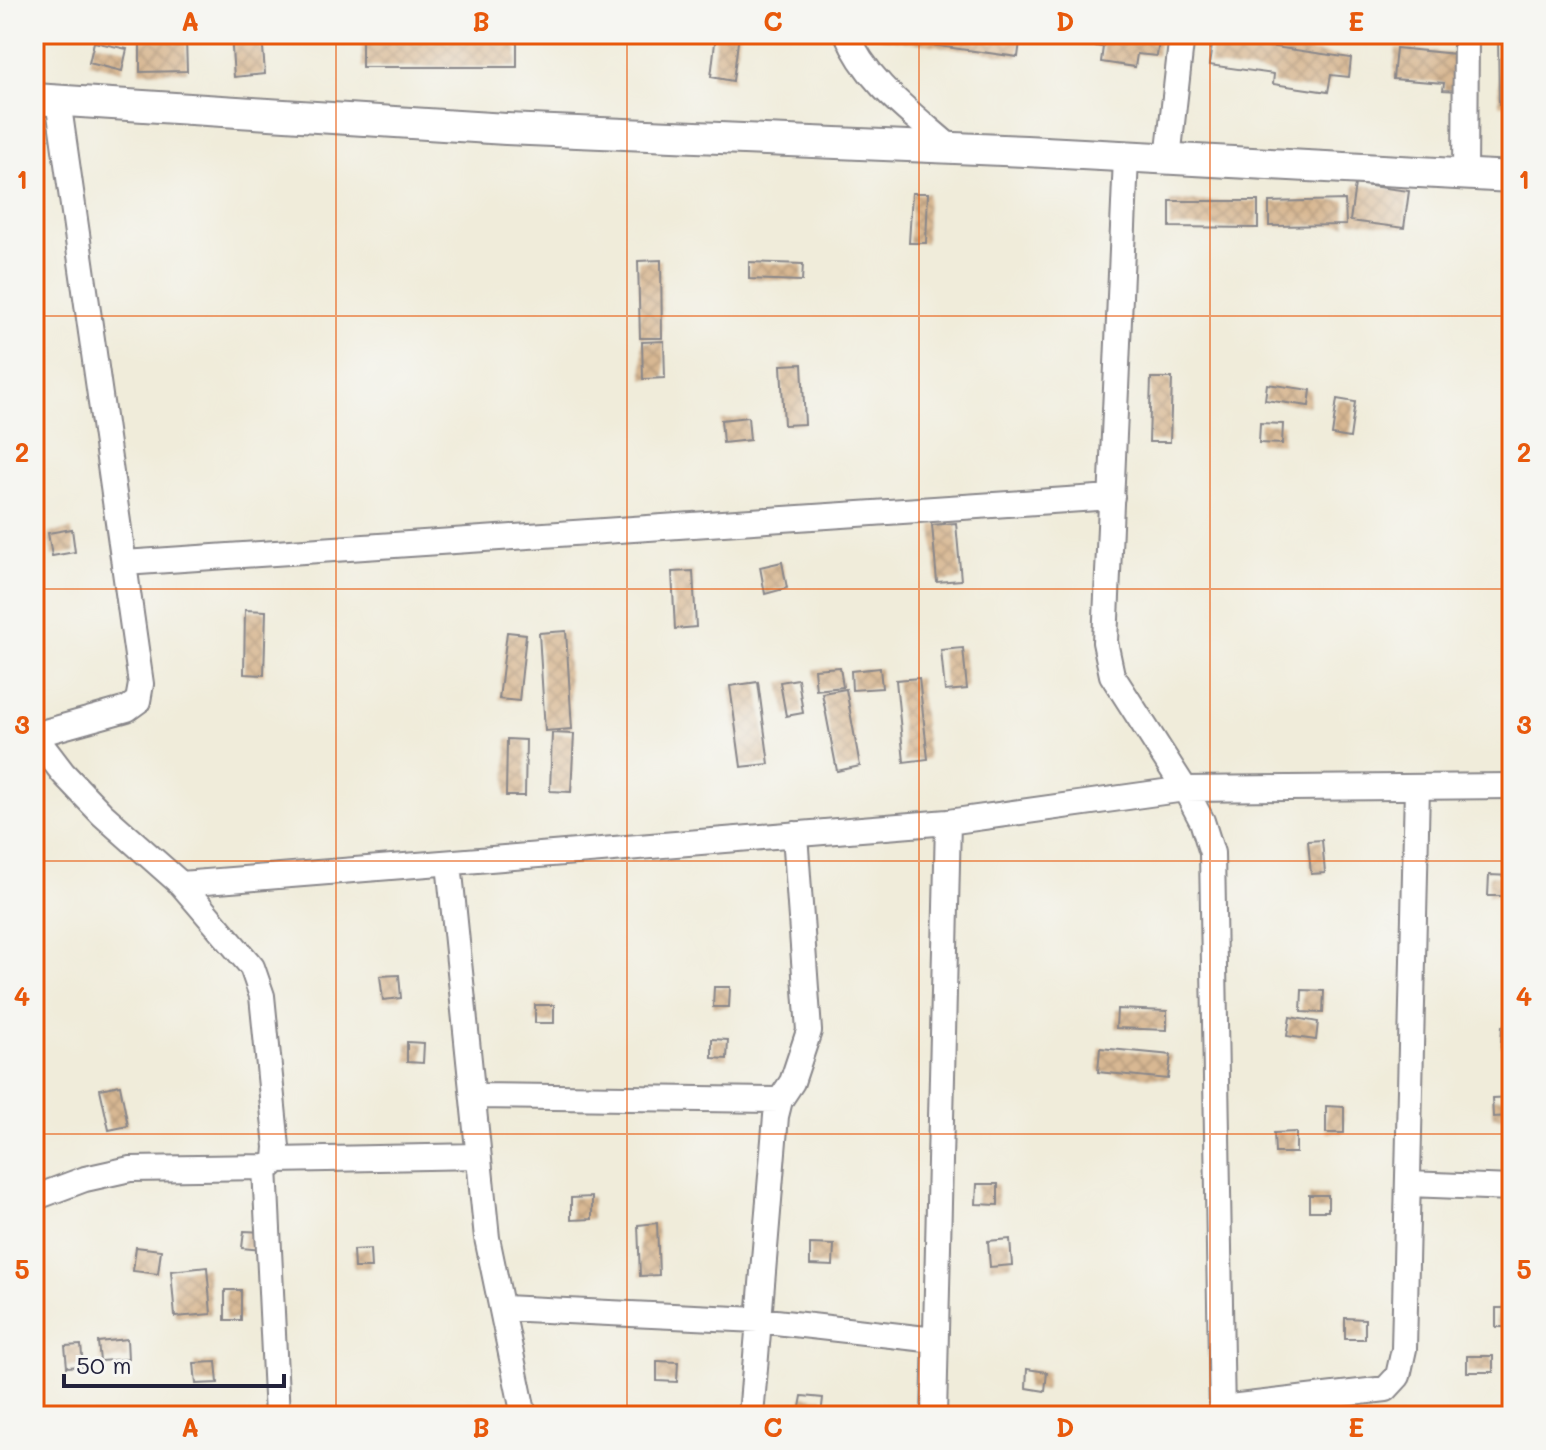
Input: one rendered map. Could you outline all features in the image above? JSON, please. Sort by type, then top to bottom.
[{"type":"street","points":[[847,34],[855,55],[885,89],[952,149]]},
{"type":"street","points":[[1168,159],[1182,34]]},
{"type":"street","points":[[1465,174],[1466,34]]},
{"type":"street","points":[[277,1416],[270,1164],[258,980],[252,967],[181,884],[102,814],[63,773],[34,735],[127,709],[138,701],[141,684],[124,563],[46,100],[506,129],[1512,177]]},
{"type":"street","points":[[1126,158],[1105,642],[1112,675],[1185,789],[1202,821],[1212,853],[1221,1412],[1386,1389],[1398,1376],[1404,1349],[1417,787]]},
{"type":"street","points":[[124,563],[1112,497]]},
{"type":"street","points":[[181,884],[948,822],[1185,789],[1512,786]]},
{"type":"street","points":[[934,1416],[948,822]]},
{"type":"street","points":[[751,1416],[776,1116],[780,1100],[792,1082],[809,1031],[795,834]]},
{"type":"street","points":[[449,863],[487,1238],[524,1416]]},
{"type":"street","points":[[473,1096],[780,1100]]},
{"type":"street","points":[[34,1217],[40,1195],[85,1179],[130,1169],[478,1156]]},
{"type":"street","points":[[1408,1184],[1512,1188]]},
{"type":"street","points":[[503,1308],[758,1320],[935,1340]]},
{"type":"building","points":[[231,34],[262,34],[265,74],[234,77]]},
{"type":"building","points":[[362,34],[517,34],[517,67],[362,67]]},
{"type":"building","points":[[716,34],[739,34],[733,81],[711,77]]},
{"type":"building","points":[[881,34],[1021,34],[1018,57],[880,38]]},
{"type":"building","points":[[1051,34],[1160,34],[1157,56],[1137,54],[1135,67],[1101,62],[1103,47],[1050,40]]},
{"type":"building","points":[[1498,34],[1512,34],[1512,105],[1499,105]]},
{"type":"building","points":[[1213,38],[1351,58],[1349,77],[1331,75],[1328,92],[1273,84],[1274,74],[1209,65]]},
{"type":"building","points":[[186,39],[187,71],[140,72],[140,40]]},
{"type":"building","points":[[94,42],[127,49],[122,71],[89,63]]},
{"type":"building","points":[[1396,48],[1465,55],[1461,91],[1443,90],[1444,83],[1393,79]]},
{"type":"building","points":[[1355,184],[1409,191],[1404,228],[1350,221]]},
{"type":"building","points":[[912,193],[928,193],[926,243],[909,243]]},
{"type":"building","points":[[1345,200],[1346,225],[1269,226],[1269,202]]},
{"type":"building","points":[[1170,201],[1258,201],[1258,228],[1170,227]]},
{"type":"building","points":[[661,260],[662,338],[640,338],[638,261]]},
{"type":"building","points":[[749,262],[803,264],[802,281],[749,279]]},
{"type":"building","points":[[664,341],[665,378],[643,379],[642,342]]},
{"type":"building","points":[[802,364],[805,424],[784,425],[781,365]]},
{"type":"building","points":[[1151,378],[1172,378],[1170,442],[1149,442]]},
{"type":"building","points":[[1267,384],[1311,390],[1309,406],[1265,400]]},
{"type":"building","points":[[1337,399],[1355,402],[1350,438],[1332,435]]},
{"type":"building","points":[[748,417],[750,440],[723,443],[721,420]]},
{"type":"building","points":[[1260,423],[1283,424],[1282,444],[1259,443]]},
{"type":"building","points":[[956,523],[961,580],[937,582],[932,525]]},
{"type":"building","points":[[72,529],[75,552],[52,556],[48,533]]},
{"type":"building","points":[[782,562],[787,588],[765,594],[760,567]]},
{"type":"building","points":[[693,571],[696,627],[675,629],[672,572]]},
{"type":"building","points":[[245,610],[266,611],[264,675],[244,674]]},
{"type":"building","points":[[566,631],[572,729],[545,731],[539,633]]},
{"type":"building","points":[[507,632],[526,634],[519,701],[499,699]]},
{"type":"building","points":[[963,648],[967,689],[945,691],[941,650]]},
{"type":"building","points":[[840,667],[843,687],[816,690],[814,669]]},
{"type":"building","points":[[880,668],[882,688],[852,690],[851,671]]},
{"type":"building","points":[[919,678],[928,759],[904,762],[896,680]]},
{"type":"building","points":[[798,679],[803,713],[786,716],[780,682]]},
{"type":"building","points":[[758,682],[769,764],[741,767],[730,686]]},
{"type":"building","points":[[846,689],[860,766],[837,771],[822,693]]},
{"type":"building","points":[[552,733],[574,734],[571,792],[550,791]]},
{"type":"building","points":[[507,739],[526,740],[525,796],[506,796]]},
{"type":"building","points":[[1322,840],[1325,873],[1311,874],[1308,841]]},
{"type":"building","points":[[1489,875],[1512,876],[1511,896],[1488,896]]},
{"type":"building","points":[[399,975],[401,998],[383,1000],[380,976]]},
{"type":"building","points":[[714,987],[730,987],[729,1007],[713,1007]]},
{"type":"building","points":[[1302,990],[1324,991],[1323,1013],[1301,1012]]},
{"type":"building","points":[[535,1005],[554,1005],[554,1023],[535,1023]]},
{"type":"building","points":[[1117,1009],[1167,1011],[1167,1030],[1116,1028]]},
{"type":"building","points":[[1290,1017],[1318,1022],[1316,1040],[1287,1036]]},
{"type":"building","points":[[1502,1026],[1512,1027],[1512,1048],[1501,1047]]},
{"type":"building","points":[[712,1039],[728,1040],[727,1059],[712,1058]]},
{"type":"building","points":[[407,1042],[424,1043],[423,1063],[407,1062]]},
{"type":"building","points":[[1100,1048],[1171,1055],[1168,1079],[1098,1072]]},
{"type":"building","points":[[120,1085],[128,1126],[109,1130],[100,1089]]},
{"type":"building","points":[[1512,1097],[1512,1116],[1493,1117],[1492,1098]]},
{"type":"building","points":[[1326,1106],[1344,1107],[1344,1133],[1326,1133]]},
{"type":"building","points":[[1296,1132],[1296,1153],[1275,1153],[1274,1133]]},
{"type":"building","points":[[977,1184],[998,1184],[998,1205],[976,1204]]},
{"type":"building","points":[[1309,1195],[1328,1195],[1328,1211],[1309,1211]]},
{"type":"building","points":[[592,1197],[592,1219],[571,1220],[571,1198]]},
{"type":"building","points":[[657,1223],[659,1275],[640,1276],[638,1225]]},
{"type":"building","points":[[244,1231],[263,1232],[262,1250],[242,1248]]},
{"type":"building","points":[[1010,1239],[1012,1265],[990,1267],[988,1241]]},
{"type":"building","points":[[810,1244],[834,1245],[833,1266],[810,1265]]},
{"type":"building","points":[[136,1247],[161,1250],[158,1274],[133,1271]]},
{"type":"building","points":[[370,1249],[371,1268],[354,1268],[353,1250]]},
{"type":"building","points":[[207,1267],[211,1314],[175,1317],[171,1271]]},
{"type":"building","points":[[225,1290],[241,1290],[241,1320],[225,1320]]},
{"type":"building","points":[[1496,1308],[1512,1308],[1512,1327],[1496,1327]]},
{"type":"building","points":[[1345,1318],[1365,1319],[1365,1339],[1345,1339]]},
{"type":"building","points":[[127,1339],[128,1359],[100,1361],[98,1342]]},
{"type":"building","points":[[81,1345],[83,1366],[67,1367],[65,1346]]},
{"type":"building","points":[[1467,1356],[1493,1356],[1493,1372],[1467,1372]]},
{"type":"building","points":[[657,1361],[678,1362],[677,1382],[657,1381]]},
{"type":"building","points":[[216,1362],[218,1383],[196,1384],[194,1363]]},
{"type":"building","points":[[1027,1369],[1047,1372],[1045,1391],[1026,1388]]},
{"type":"building","points":[[802,1396],[823,1398],[821,1415],[799,1413]]}]
